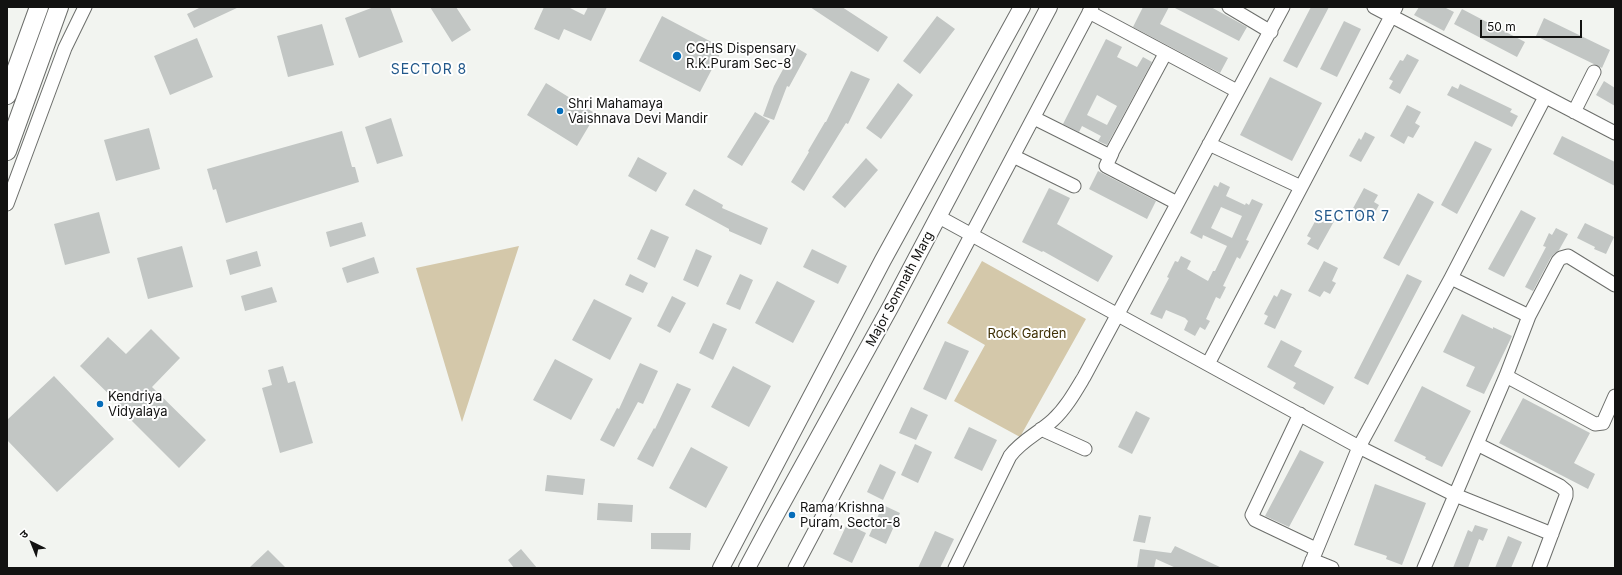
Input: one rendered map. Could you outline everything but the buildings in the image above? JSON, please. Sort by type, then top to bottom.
[{"type":"main road","points":[[7,94],[39,7]]},
{"type":"main road","points":[[7,151],[59,7]]},
{"type":"street","points":[[7,204],[65,48],[85,7]]},
{"type":"street","points":[[721,568],[883,260],[1022,7]]},
{"type":"street","name":"Major Somnath Marg","points":[[747,568],[939,217],[1049,7]]},
{"type":"street","points":[[1230,7],[1271,32]]},
{"type":"street","points":[[955,568],[1010,456],[1019,445],[1057,416],[1069,401],[1237,91],[1271,32],[1283,7]]},
{"type":"street","points":[[1374,7],[1393,12],[1545,97],[1615,133]]},
{"type":"street","points":[[795,568],[1090,10],[1166,54],[1237,91]]},
{"type":"street","points":[[1208,364],[1393,12]]},
{"type":"street","points":[[46,42],[65,48]]},
{"type":"street","points":[[1166,54],[1106,166],[1177,203]]},
{"type":"street","points":[[1574,112],[1594,72]]},
{"type":"street","points":[[1312,559],[1359,447],[1451,278],[1545,97]]},
{"type":"street","points":[[1034,118],[1110,156],[1112,153]]},
{"type":"street","points":[[1209,144],[1302,187]]},
{"type":"street","points":[[1013,156],[1074,186]]},
{"type":"street","points":[[939,217],[1359,447],[1455,495],[1552,534]]},
{"type":"street","points":[[1424,568],[1506,376],[1529,316],[1558,261],[1564,256],[1568,256],[1615,285]]},
{"type":"street","points":[[1451,278],[1529,316]]},
{"type":"street","points":[[1506,376],[1595,424],[1603,423],[1615,396]]},
{"type":"street","points":[[1300,414],[1252,515],[1255,520],[1312,559],[1332,568]]},
{"type":"street","points":[[1041,429],[1085,450]]},
{"type":"street","points":[[1477,444],[1564,489],[1566,496],[1539,568]]},
{"type":"green space","points":[[519,246],[462,422],[416,268]]},
{"type":"green space","name":"Rock Garden","points":[[982,261],[1086,319],[1020,437],[954,401],[985,345],[947,323]]},
{"type":"place","name":"CGHS Dispensary R.K.Puram Sec-8","points":[[677,56]]},
{"type":"place","name":"Shri Mahamaya Vaishnava Devi Mandir","points":[[560,111]]},
{"type":"place","name":"Kendriya Vidyalaya","points":[[100,404]]},
{"type":"place","name":"Rama Krishna Puram, Sector-8","points":[[792,515]]},
{"type":"district","name":"SECTOR 8","points":[[429,70]]},
{"type":"district","name":"SECTOR 7","points":[[1352,217]]}]
